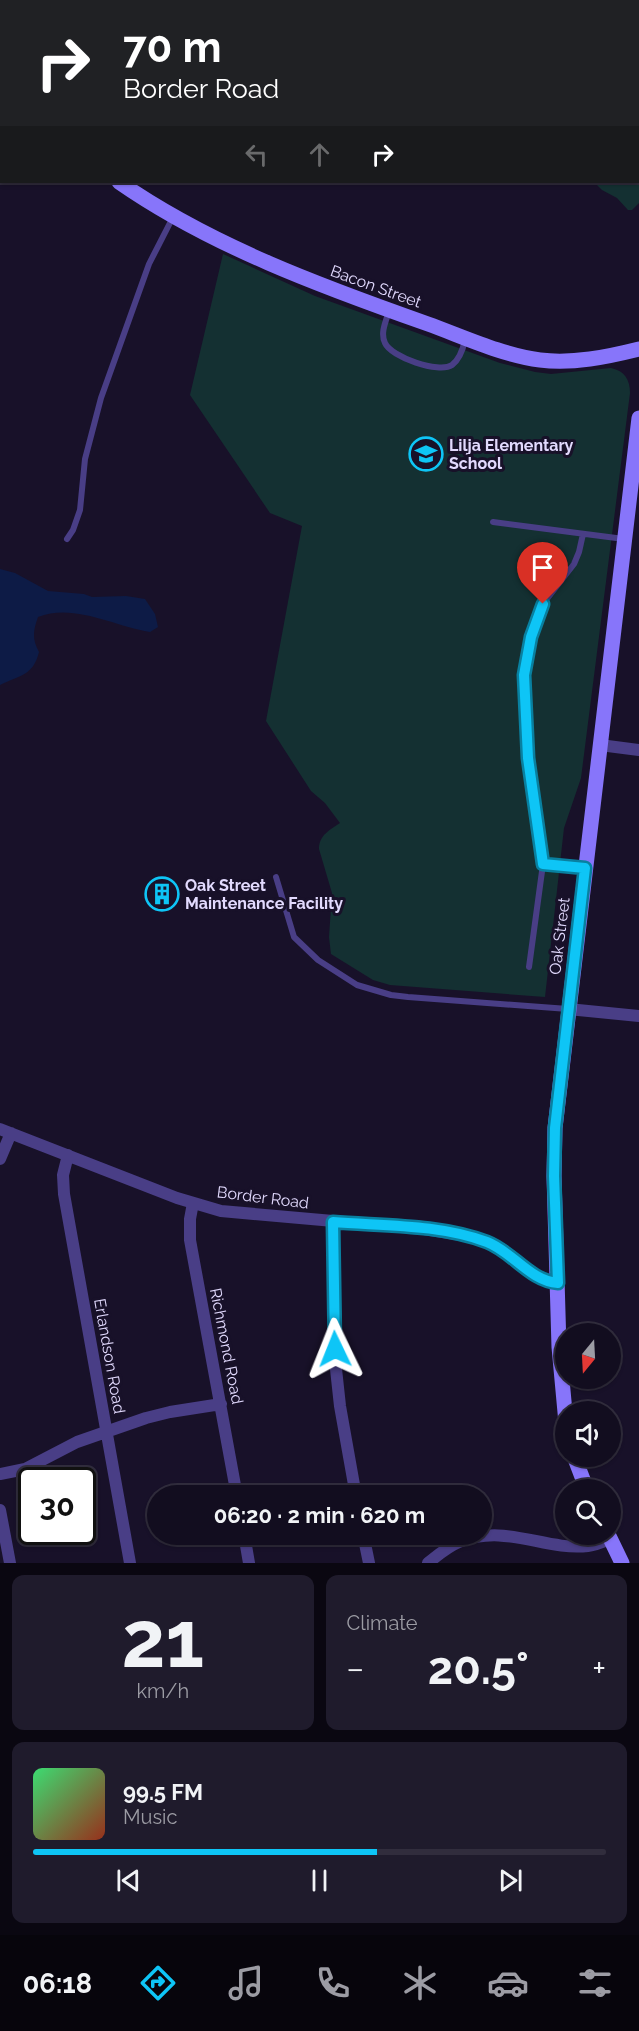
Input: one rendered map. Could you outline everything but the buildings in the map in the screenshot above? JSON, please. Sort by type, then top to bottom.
[{"type":"street","name":"Bacon Street","points":[[121,183],[174,216],[275,265],[389,310],[520,356],[552,361],[602,357],[639,348]]},
{"type":"street","name":"Oak Street","points":[[564,1401],[560,1370],[554,1152],[568,1009],[639,418]]},
{"type":"street","points":[[600,745],[639,750]]},
{"type":"street","points":[[568,1009],[639,1016]]},
{"type":"street","points":[[0,1159],[5,1131]]},
{"type":"street","name":"Border Road","points":[[5,1131],[193,1203],[237,1213],[424,1229],[474,1238],[502,1249],[536,1276],[558,1283]]},
{"type":"street","name":"Erlandson Road","points":[[68,1155],[63,1175],[63,1194],[130,1563]]},
{"type":"street","name":"Richmond Road","points":[[193,1203],[190,1240],[235,1485]]},
{"type":"street","points":[[333,1222],[336,1369],[340,1407],[354,1485]]},
{"type":"street","points":[[0,1474],[25,1469],[66,1447],[170,1412],[221,1404]]},
{"type":"street","points":[[0,1510],[10,1563]]},
{"type":"street","points":[[428,1563],[458,1542],[482,1536],[508,1536],[555,1543]]},
{"type":"street","points":[[246,1545],[249,1563]]},
{"type":"street","points":[[365,1545],[369,1563]]},
{"type":"street","points":[[573,1545],[595,1545]]},
{"type":"street","points":[[613,1545],[622,1563]]},
{"type":"lane","points":[[67,539],[80,510],[85,459],[101,398],[149,264],[174,216]]},
{"type":"lane","points":[[389,310],[383,330],[386,345],[391,351],[408,359],[428,366],[445,368],[452,365],[458,358],[466,338]]},
{"type":"lane","points":[[493,522],[624,539]]},
{"type":"lane","points":[[529,967],[543,864],[528,758],[524,675],[529,645],[543,604],[574,564],[583,534]]},
{"type":"lane","points":[[543,864],[585,868]]},
{"type":"lane","points":[[276,877],[294,937],[318,960],[357,985],[373,991],[408,998],[568,1009]]},
{"type":"green space","points":[[595,183],[639,183],[639,203],[632,210],[628,210],[617,198],[602,190]]},
{"type":"green space","points":[[223,254],[315,296],[500,363],[551,374],[611,368],[620,371],[628,380],[630,393],[581,778],[564,828],[545,997],[390,985],[373,980],[331,954],[329,937],[332,893],[319,844],[323,836],[340,823],[325,803],[311,791],[266,721],[302,526],[270,513],[190,395]]},
{"type":"water","points":[[0,569],[15,573],[48,591],[84,594],[92,597],[126,596],[145,599],[155,614],[158,627],[150,632],[80,614],[52,613],[38,617],[34,635],[39,652],[33,666],[25,674],[0,685]]},
{"type":"place","name":"Lilja Elementary School","points":[[426,454]]},
{"type":"place","name":"Oak Street Maintenance Facility","points":[[162,894]]},
{"type":"route","points":[[335,1349],[333,1222],[424,1229],[474,1238],[502,1249],[536,1276],[558,1283],[554,1176],[555,1128],[585,868],[543,864],[528,758],[524,675],[531,637],[543,604]]}]
